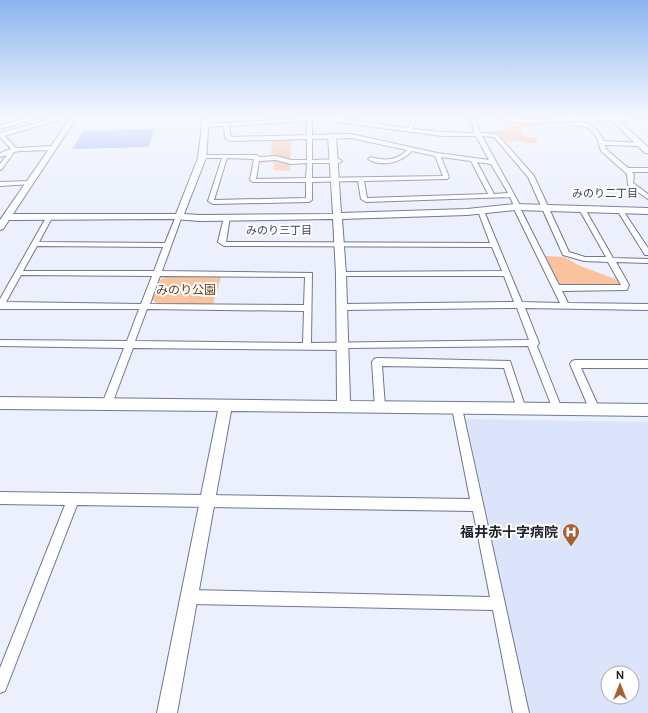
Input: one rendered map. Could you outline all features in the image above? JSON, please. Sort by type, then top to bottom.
[{"type":"street","points":[[0,154],[13,150]]},
{"type":"street","points":[[0,168],[14,150]]},
{"type":"street","points":[[0,226],[51,150]]},
{"type":"street","points":[[107,404],[169,245],[202,156],[203,150]]},
{"type":"street","points":[[225,156],[211,201],[307,201],[309,200],[310,150]]},
{"type":"street","points":[[335,150],[337,161],[335,181],[341,274],[344,407]]},
{"type":"street","points":[[371,159],[377,161],[399,160],[410,150]]},
{"type":"street","points":[[417,150],[474,161],[492,162]]},
{"type":"street","points":[[486,150],[512,195],[566,306]]},
{"type":"street","points":[[508,150],[531,176],[566,253],[584,259],[648,261]]},
{"type":"street","points":[[603,150],[631,176],[630,184],[648,197]]},
{"type":"street","points":[[257,159],[253,180],[255,181],[335,181],[445,178],[446,176],[437,155]]},
{"type":"street","points":[[202,156],[257,157],[257,159],[276,158],[291,162],[310,161],[320,163],[337,161]]},
{"type":"street","points":[[474,161],[492,196]]},
{"type":"street","points":[[626,170],[648,170]]},
{"type":"street","points":[[361,180],[364,199],[366,200],[512,195]]},
{"type":"street","points":[[0,184],[29,183]]},
{"type":"street","points":[[7,217],[338,216],[481,211],[517,207],[648,211]]},
{"type":"street","points":[[558,288],[624,288],[625,285],[582,209]]},
{"type":"street","points":[[620,210],[648,254]]},
{"type":"street","points":[[0,343],[130,346],[307,347],[535,343],[481,211]]},
{"type":"street","points":[[50,216],[0,305],[308,308]]},
{"type":"street","points":[[227,217],[222,242],[224,244],[494,245]]},
{"type":"street","points":[[35,244],[169,245]]},
{"type":"street","points":[[18,273],[309,275],[307,347]]},
{"type":"street","points":[[341,274],[506,273]]},
{"type":"street","points":[[342,307],[519,305],[648,307]]},
{"type":"street","points":[[531,343],[557,409]]},
{"type":"street","points":[[380,407],[377,362],[507,364],[521,409]]},
{"type":"street","points":[[595,410],[575,364],[648,364]]},
{"type":"street","points":[[0,403],[648,410]]},
{"type":"street","points":[[167,713],[225,406]]},
{"type":"street","points":[[457,408],[521,713]]},
{"type":"street","points":[[0,498],[477,505]]},
{"type":"street","points":[[0,686],[73,500]]},
{"type":"street","points":[[190,597],[498,604]]},
{"type":"shaded area","name":"福井赤十字病院","points":[[466,419],[648,422],[648,713],[529,713]]},
{"type":"green space","points":[[271,150],[291,150],[290,160],[307,161],[306,164],[290,164],[290,171],[273,170],[274,162],[260,163],[261,156],[271,156]]},
{"type":"green space","points":[[545,256],[564,257],[578,265],[620,281],[621,284],[618,286],[563,286],[558,283]]},
{"type":"green space","name":"みのり公園","points":[[166,277],[221,277],[213,304],[158,304],[152,300],[160,280]]},
{"type":"place","name":"福井赤十字病院","points":[[571,547]]},
{"type":"district","name":"みのり二丁目","points":[[605,193]]},
{"type":"district","name":"みのり三丁目","points":[[279,230]]}]
